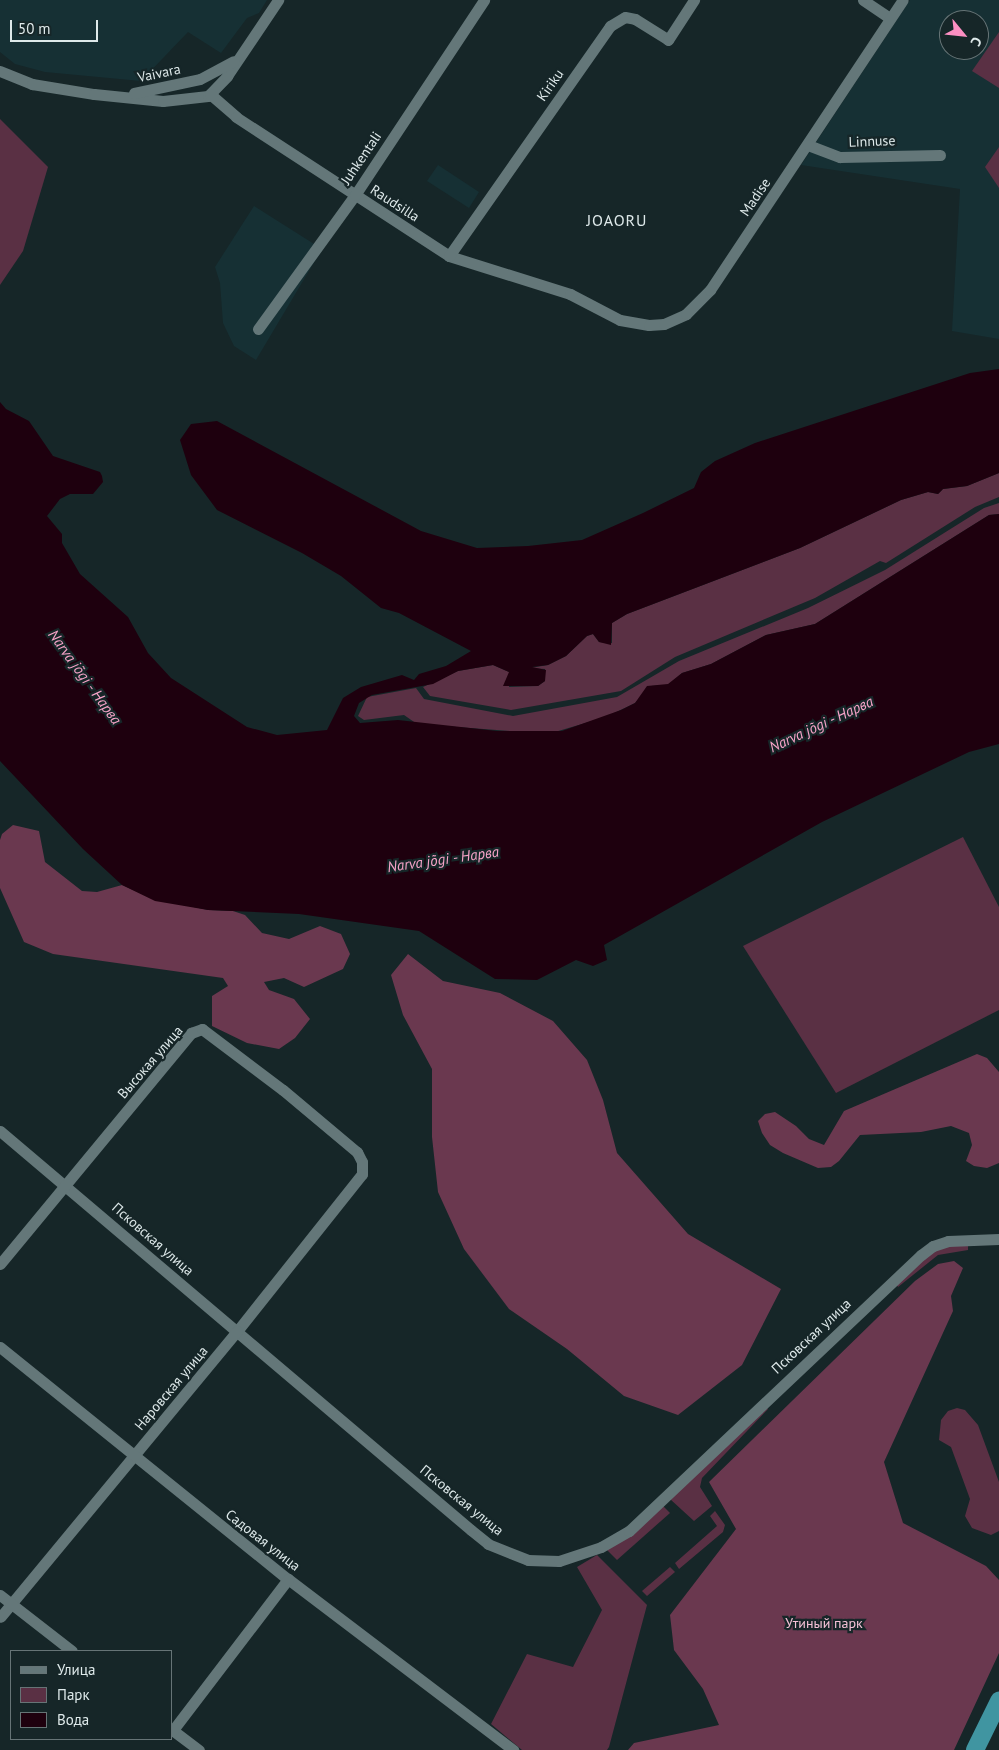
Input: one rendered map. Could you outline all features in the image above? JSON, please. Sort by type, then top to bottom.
[{"type":"highway","points":[[975,1750],[999,1701]]},
{"type":"street","name":"Vaivara","points":[[209,94],[242,54],[278,0]]},
{"type":"street","name":"Juhkentali","points":[[258,329],[355,195],[484,0]]},
{"type":"street","name":"Kiriku","points":[[449,256],[610,26],[625,17],[635,19],[668,40],[694,0]]},
{"type":"street","points":[[863,0],[890,18]]},
{"type":"street","name":"Madise","points":[[584,300],[620,320],[635,324],[664,324],[686,314],[710,290],[903,0]]},
{"type":"street","name":"Vaivara","points":[[124,95],[201,79],[228,66],[242,54]]},
{"type":"street","points":[[0,70],[47,87],[163,101],[209,94]]},
{"type":"street","points":[[201,79],[196,90],[209,94]]},
{"type":"street","name":"Raudsilla","points":[[209,94],[220,106],[449,256],[584,300]]},
{"type":"street","name":"Linnuse","points":[[808,145],[840,157],[940,155]]},
{"type":"street","name":"Высокая улица","points":[[0,1264],[191,1034],[202,1029],[357,1152],[362,1162],[362,1174]]},
{"type":"street","name":"Псковская улица","points":[[0,1130],[66,1184],[237,1332],[488,1544],[528,1560],[559,1561],[601,1547],[648,1515],[769,1395],[933,1246],[948,1241],[999,1239]]},
{"type":"street","name":"Наровская улица","points":[[0,1617],[237,1332],[362,1174]]},
{"type":"street","name":"Садовая улица","points":[[0,1347],[133,1457],[288,1579],[513,1750]]},
{"type":"street","points":[[199,1750],[172,1730],[288,1579]]},
{"type":"street","points":[[0,1595],[71,1650]]},
{"type":"shaded area","points":[[0,0],[267,0],[259,13],[247,18],[221,53],[188,32],[141,81],[45,72],[15,64],[0,52]]},
{"type":"shaded area","points":[[910,0],[999,0],[999,339],[952,331],[960,189],[801,165]]},
{"type":"shaded area","points":[[438,165],[479,192],[469,208],[427,181]]},
{"type":"shaded area","points":[[254,206],[322,249],[256,360],[234,346],[223,323],[220,283],[215,267]]},
{"type":"green space","points":[[999,32],[999,88],[972,71],[980,60],[989,60],[989,46]]},
{"type":"green space","points":[[0,119],[48,167],[23,251],[0,285]]},
{"type":"green space","points":[[999,147],[999,188],[985,167]]},
{"type":"green space","points":[[999,473],[999,497],[975,507],[886,563],[880,561],[815,598],[675,657],[621,691],[511,710],[430,696],[423,687],[458,671],[493,665],[509,672],[509,687],[538,686],[545,681],[545,669],[530,668],[548,665],[566,656],[587,636],[593,634],[599,642],[612,643],[612,623],[627,614],[800,548],[901,500],[928,492],[938,494],[943,489],[967,486]]},
{"type":"green space","points":[[999,503],[999,514],[989,515],[815,624],[766,635],[711,664],[682,673],[668,685],[651,686],[635,703],[606,717],[548,734],[417,724],[404,715],[364,720],[358,716],[367,697],[416,688],[424,699],[513,716],[617,697],[679,661],[808,608],[885,570],[984,508]]},
{"type":"green space","points":[[13,825],[39,831],[45,862],[82,891],[97,892],[122,885],[151,898],[208,910],[233,911],[245,915],[262,933],[289,939],[320,926],[341,934],[350,954],[343,969],[304,987],[284,978],[264,982],[269,990],[294,999],[310,1019],[295,1038],[279,1049],[247,1043],[212,1026],[212,996],[228,986],[223,978],[53,954],[24,942],[0,888],[0,840],[2,834]]},
{"type":"green space","points":[[963,837],[999,907],[999,1010],[836,1093],[743,946]]},
{"type":"green space","points":[[408,954],[443,981],[500,993],[553,1021],[587,1060],[603,1100],[617,1153],[688,1234],[781,1289],[742,1365],[678,1415],[624,1396],[567,1349],[509,1309],[464,1249],[438,1192],[432,1137],[432,1069],[403,1015],[391,975]]},
{"type":"green space","points":[[977,1054],[987,1058],[999,1072],[999,1163],[987,1168],[974,1166],[966,1161],[972,1145],[969,1133],[951,1126],[921,1132],[860,1135],[839,1161],[831,1167],[818,1168],[783,1153],[770,1145],[762,1133],[758,1121],[765,1114],[775,1112],[796,1126],[809,1139],[824,1145],[844,1111]]},
{"type":"green space","points":[[968,1243],[968,1250],[938,1255],[898,1287],[895,1282],[935,1249]]},
{"type":"green space","name":"Утиный парк","points":[[954,1261],[963,1268],[951,1296],[953,1311],[884,1462],[903,1523],[986,1566],[999,1580],[999,1653],[954,1750],[628,1750],[634,1743],[719,1725],[703,1689],[674,1650],[670,1615],[736,1529],[709,1482],[915,1281],[938,1264]]},
{"type":"green space","points":[[764,1405],[768,1409],[702,1478],[700,1487],[712,1506],[694,1521],[670,1499]]},
{"type":"green space","points":[[957,1408],[965,1410],[978,1425],[999,1482],[999,1531],[991,1535],[972,1528],[965,1516],[970,1499],[951,1447],[939,1440],[941,1420],[948,1411]]},
{"type":"green space","points":[[663,1506],[670,1513],[617,1560],[606,1549]]},
{"type":"green space","points":[[715,1511],[725,1525],[723,1532],[679,1569],[675,1563],[717,1526],[710,1516]]},
{"type":"green space","points":[[597,1555],[647,1605],[609,1747],[607,1750],[522,1750],[491,1724],[527,1654],[573,1667],[602,1610],[577,1567]]},
{"type":"green space","points":[[670,1567],[675,1572],[647,1596],[642,1591]]},
{"type":"water","name":"Narva jõgi - Нарва","points":[[999,369],[999,473],[967,486],[943,489],[938,494],[928,492],[901,500],[800,548],[627,614],[612,623],[611,645],[599,642],[593,634],[587,636],[566,656],[548,665],[532,667],[546,670],[545,681],[538,686],[503,686],[509,672],[493,665],[458,671],[433,684],[372,695],[359,703],[354,716],[360,723],[398,720],[497,731],[562,731],[621,710],[635,703],[647,686],[668,684],[682,673],[711,664],[766,635],[815,624],[989,515],[999,514],[999,744],[969,752],[822,822],[604,945],[607,960],[593,966],[576,960],[537,980],[495,979],[419,931],[299,914],[208,910],[155,901],[122,885],[83,849],[0,761],[0,402],[6,409],[29,421],[53,456],[100,472],[102,476],[103,482],[93,494],[70,494],[60,499],[47,516],[62,534],[62,543],[80,574],[128,617],[148,653],[171,678],[247,727],[277,735],[327,730],[343,698],[361,687],[402,675],[414,680],[419,674],[446,666],[471,651],[399,613],[381,608],[341,576],[302,553],[217,510],[191,475],[180,440],[191,424],[217,421],[421,531],[477,548],[528,546],[582,540],[643,513],[694,488],[701,472],[715,461],[755,443],[970,373]]},
{"type":"district","name":"JOAORU","points":[[617,220]]}]
